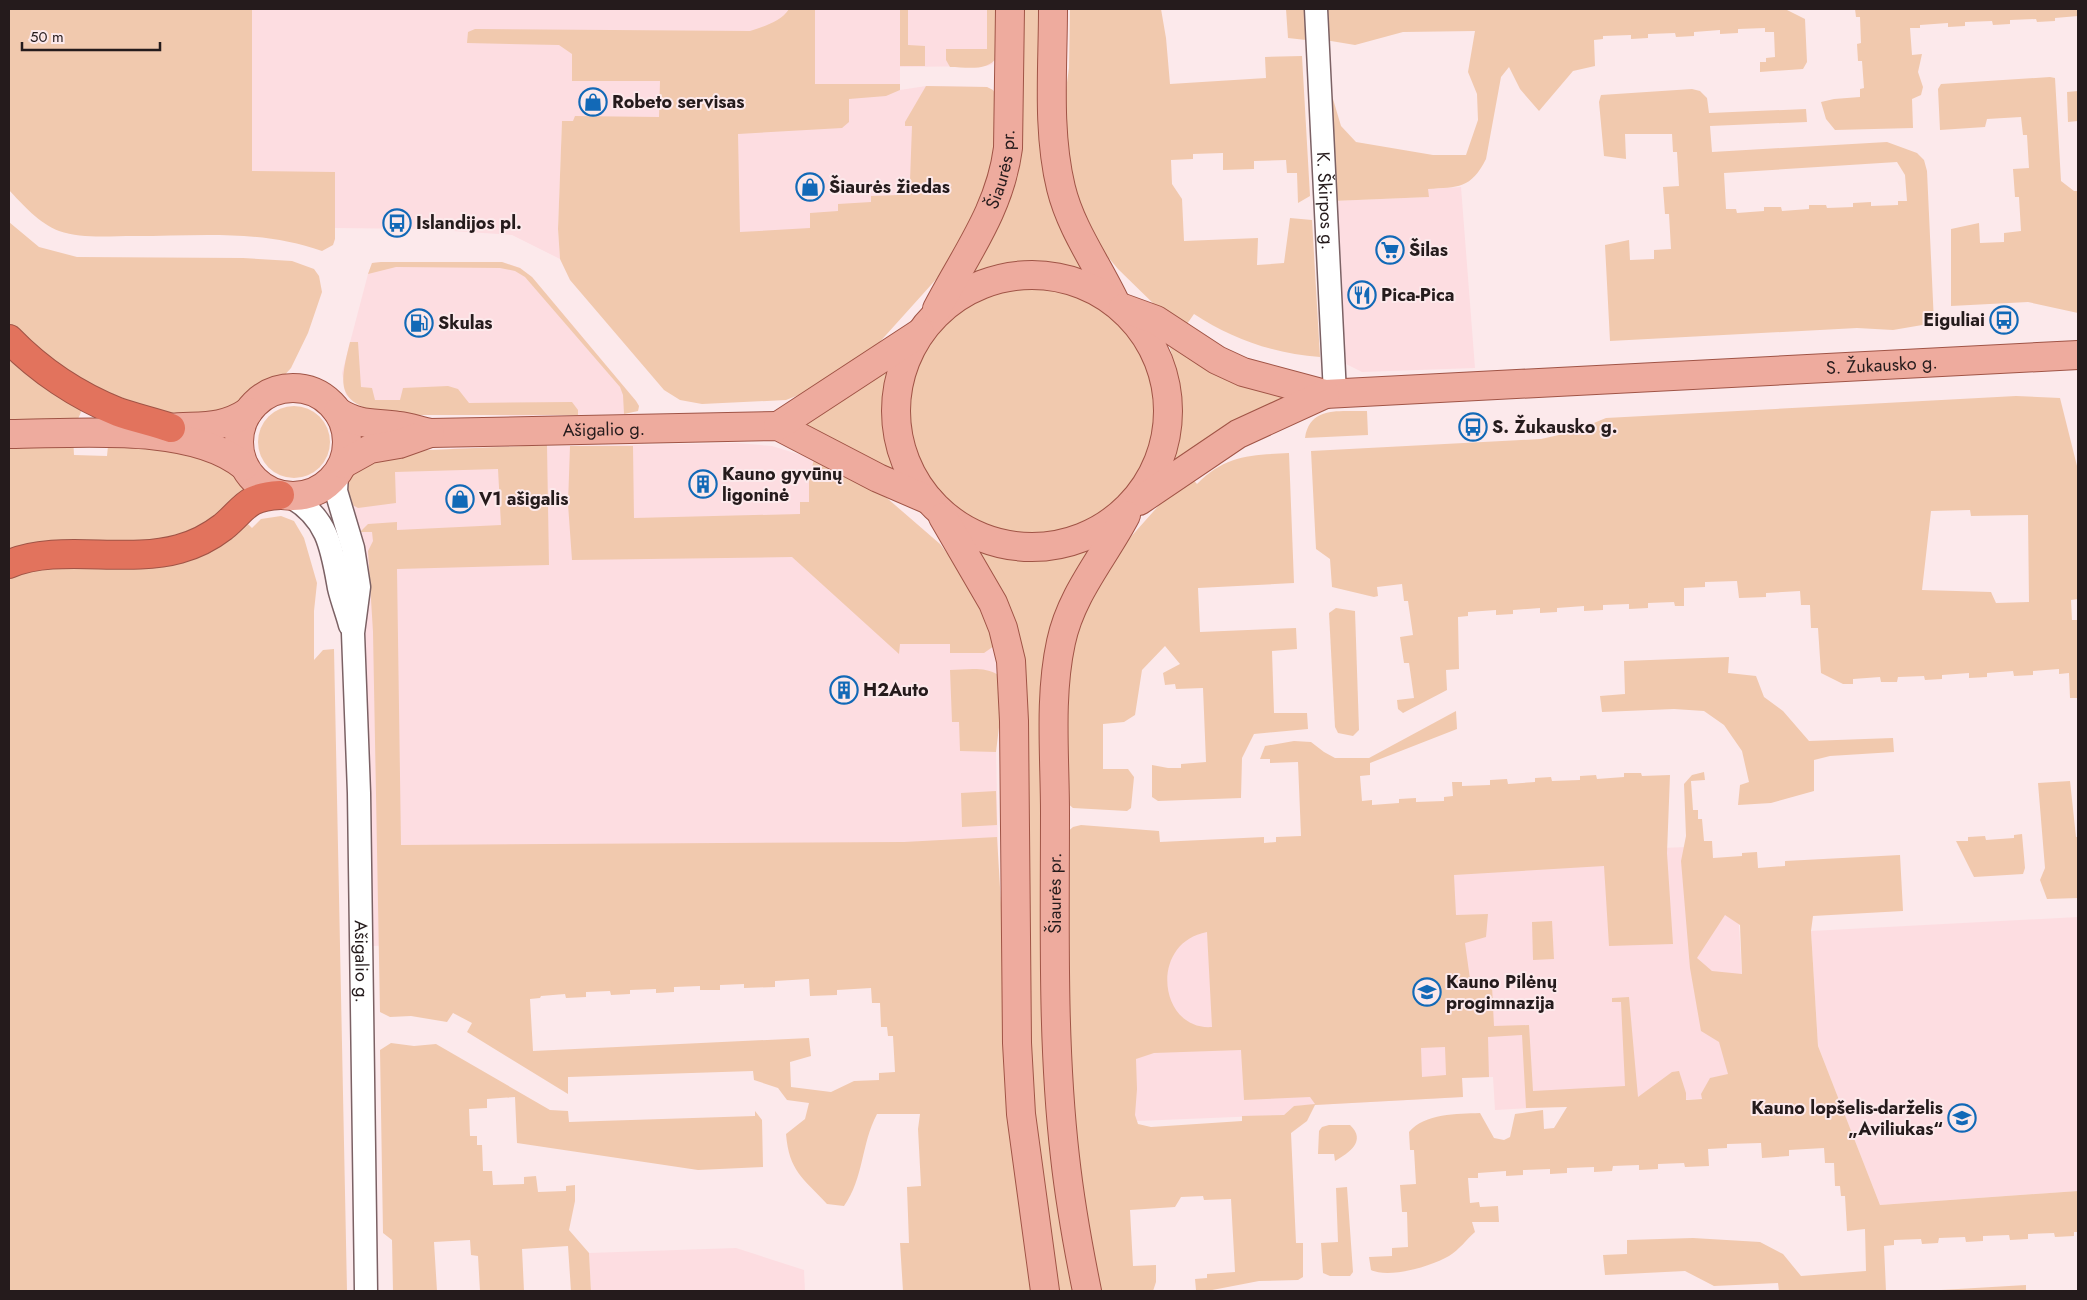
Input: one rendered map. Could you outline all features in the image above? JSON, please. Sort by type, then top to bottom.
[{"type":"highway","points":[[9,339],[49,374],[84,396],[118,412],[171,428]]},
{"type":"highway","points":[[9,564],[40,556],[157,554],[179,549],[198,542],[222,528],[251,500],[264,496],[285,496]]},
{"type":"main road","name":"Šiaurės pr.","points":[[934,506],[914,479],[907,463],[897,430],[896,404],[900,379],[908,354],[984,227],[999,193],[1006,168],[1008,148],[1010,9]]},
{"type":"main road","points":[[1053,9],[1054,138],[1061,188],[1074,224],[1119,305]]},
{"type":"main road","points":[[778,426],[928,323],[956,297],[972,288],[995,279],[1020,275],[1046,275],[1070,280],[1094,289],[1119,305],[1143,329],[1157,355],[1167,384],[1169,417],[1164,447],[1152,478],[1130,508]]},
{"type":"main road","name":"S. Žukausko g.","points":[[1119,305],[1156,320],[1217,360],[1243,372],[1330,394],[2078,355]]},
{"type":"main road","points":[[9,434],[141,434],[210,447],[231,455],[264,488],[285,496],[304,496],[318,491],[340,469],[347,437],[344,424],[338,412],[321,396],[298,388],[274,392],[264,397],[248,412],[233,422],[211,426],[171,428],[141,434]]},
{"type":"main road","name":"S. Žukausko g.","points":[[934,506],[958,525],[978,536],[1000,544],[1022,547],[1045,547],[1068,542],[1089,535],[1238,434],[1330,394]]},
{"type":"main road","points":[[244,466],[239,439],[248,412]]},
{"type":"main road","name":"Ašigalio g.","points":[[338,412],[353,421],[368,424],[398,425],[430,433],[778,426],[934,506]]},
{"type":"main road","name":"Ašigalio g.","points":[[340,469],[370,449],[399,444],[430,433]]},
{"type":"main road","points":[[934,506],[993,603],[1003,628],[1011,661],[1014,721],[1017,1043],[1021,1114],[1045,1291]]},
{"type":"main road","name":"Šiaurės pr.","points":[[1087,1291],[1065,1157],[1058,1074],[1053,911],[1055,675],[1061,641],[1079,590],[1114,537],[1130,508]]},
{"type":"street","name":"K. Škirpos g.","points":[[1316,9],[1330,394]]},
{"type":"street","name":"Ašigalio g.","points":[[340,469],[336,491],[357,568],[359,588],[353,633],[359,793],[366,1291]]},
{"type":"street","name":"Ašigalio g.","points":[[285,496],[306,505],[319,519],[333,553],[340,590],[353,633]]},
{"type":"shaded area","points":[[9,9],[252,9],[252,171],[335,172],[335,239],[333,245],[322,251],[276,239],[229,235],[87,236],[68,234],[45,224],[9,190]]},
{"type":"shaded area","points":[[252,9],[998,9],[993,64],[987,66],[900,67],[900,90],[926,86],[987,87],[993,90],[991,186],[724,249],[573,121],[562,121],[558,229],[560,259],[512,235],[422,229],[335,228],[335,172],[252,172]]},
{"type":"shaded area","points":[[789,9],[815,9],[815,84],[900,84],[900,90],[886,96],[849,99],[849,122],[842,128],[738,134],[740,232],[810,228],[810,213],[838,211],[838,204],[871,202],[871,196],[898,195],[910,181],[912,126],[905,126],[905,122],[926,86],[987,87],[993,90],[997,96],[996,151],[991,186],[940,275],[877,345],[822,386],[786,400],[702,404],[680,400],[664,390],[570,280],[560,259],[558,229],[562,121],[573,121],[575,116],[659,117],[660,81],[572,81],[572,54],[559,45],[467,43],[468,32],[475,29],[750,31],[777,20]]},
{"type":"shaded area","points":[[900,9],[908,9],[908,45],[925,46],[925,66],[900,66]]},
{"type":"shaded area","points":[[987,9],[998,9],[997,57],[993,62],[982,67],[950,67],[946,60],[946,49],[987,49]]},
{"type":"shaded area","points":[[1020,9],[1042,9],[1042,110],[1094,274],[1050,264],[1028,262],[1005,265],[968,278],[1004,210]]},
{"type":"shaded area","points":[[1070,9],[1161,9],[1166,38],[1170,84],[1266,78],[1265,57],[1302,56],[1310,196],[1298,203],[1297,173],[1287,173],[1286,160],[1254,161],[1254,169],[1223,170],[1223,153],[1193,154],[1193,159],[1171,160],[1172,184],[1182,199],[1184,241],[1258,238],[1257,265],[1284,263],[1290,218],[1312,220],[1320,357],[1287,353],[1254,344],[1223,331],[1194,314],[1187,324],[1161,311],[1118,269],[1096,243],[1083,221],[1067,155],[1065,97],[1069,68]]},
{"type":"shaded area","points":[[1286,9],[1304,9],[1306,40],[1288,38]]},
{"type":"shaded area","points":[[1324,9],[1785,9],[1805,19],[1807,62],[1803,69],[1760,72],[1760,62],[1766,62],[1766,58],[1775,57],[1774,32],[1765,32],[1765,28],[1738,29],[1738,33],[1720,34],[1720,30],[1694,32],[1694,36],[1676,37],[1675,33],[1648,34],[1648,38],[1631,39],[1631,35],[1603,36],[1603,39],[1594,40],[1595,66],[1573,71],[1539,111],[1520,89],[1509,67],[1501,77],[1486,159],[1475,176],[1469,181],[1456,187],[1428,189],[1429,197],[1333,201],[1325,72],[1341,126],[1356,142],[1433,155],[1466,155],[1478,120],[1477,94],[1468,72],[1475,31],[1403,32],[1355,45],[1325,40]]},
{"type":"shaded area","points":[[1855,9],[2078,9],[2078,16],[2055,18],[2055,21],[2037,22],[2036,19],[2010,20],[2010,24],[1993,25],[1992,21],[1965,22],[1965,26],[1948,27],[1948,23],[1920,25],[1920,28],[1910,28],[1912,55],[1922,54],[1918,72],[1923,87],[1921,95],[1912,99],[1913,128],[1835,130],[1826,119],[1821,102],[1860,97],[1860,89],[1864,88],[1862,61],[1858,61],[1857,44],[1861,43],[1860,17],[1856,17]]},
{"type":"shaded area","points":[[2055,78],[2061,181],[2074,191],[2078,191],[2078,313],[2028,302],[1951,306],[1951,229],[1979,223],[1980,243],[2004,242],[2004,233],[2021,231],[2019,197],[2015,197],[2013,169],[2029,168],[2027,135],[2023,135],[2021,117],[1987,119],[1985,127],[1940,130],[1938,89],[1941,84]]},
{"type":"shaded area","points":[[1692,89],[1700,91],[1707,98],[1709,113],[1806,109],[1807,122],[1710,126],[1712,152],[1887,142],[1917,153],[1924,160],[1927,171],[1934,323],[1893,330],[1857,328],[1610,341],[1605,245],[1629,240],[1630,260],[1654,259],[1654,250],[1671,249],[1669,214],[1665,214],[1663,187],[1679,186],[1677,152],[1673,152],[1672,134],[1625,134],[1626,159],[1604,156],[1599,102],[1601,95]],"holes":[[[1897,162],[1905,175],[1907,201],[1898,201],[1898,205],[1871,206],[1871,202],[1853,203],[1853,207],[1827,208],[1826,205],[1809,205],[1809,209],[1782,211],[1781,207],[1764,207],[1764,211],[1737,213],[1736,209],[1726,209],[1724,173]]]},
{"type":"shaded area","points":[[2078,91],[2078,121],[2068,122],[2067,92]]},
{"type":"shaded area","points":[[1461,187],[1475,368],[1362,372],[1344,363],[1333,201],[1428,197],[1428,189]]},
{"type":"shaded area","points":[[9,222],[39,247],[77,257],[243,258],[292,261],[314,269],[319,276],[322,292],[308,333],[291,368],[282,378],[268,381],[252,391],[229,413],[178,415],[131,405],[85,384],[44,357],[9,325]]},
{"type":"shaded area","points":[[502,262],[520,268],[532,277],[636,401],[639,406],[638,411],[624,414],[516,416],[372,411],[354,402],[346,395],[342,373],[368,274],[372,263]]},
{"type":"shaded area","points":[[502,262],[520,268],[532,277],[636,401],[639,406],[638,411],[624,414],[623,395],[620,387],[525,277],[515,271],[500,268],[396,267],[368,274],[372,263]]},
{"type":"shaded area","points":[[1032,287],[1068,293],[1090,302],[1110,315],[1128,333],[1141,353],[1150,375],[1156,411],[1150,447],[1141,469],[1128,489],[1110,507],[1090,520],[1068,529],[1032,535],[996,529],[974,520],[954,507],[936,489],[923,469],[914,447],[908,411],[914,375],[923,353],[936,333],[954,315],[974,302],[996,293]]},
{"type":"shaded area","points":[[350,342],[358,342],[361,387],[372,388],[375,400],[400,400],[403,388],[448,386],[458,389],[469,403],[572,402],[578,410],[578,415],[390,415],[373,410],[351,399],[346,392],[343,383]]},
{"type":"shaded area","points":[[1168,342],[1281,394],[1284,400],[1169,477],[1179,442],[1181,409],[1177,377]]},
{"type":"shaded area","points":[[9,353],[78,404],[81,412],[78,419],[72,419],[74,455],[107,456],[108,446],[154,447],[232,465],[245,488],[226,510],[202,529],[169,541],[9,552]]},
{"type":"shaded area","points":[[889,368],[882,416],[893,472],[796,426]]},
{"type":"shaded area","points":[[2016,396],[2060,398],[2077,466],[2078,599],[2071,600],[2072,620],[2078,620],[2078,698],[2070,698],[2069,673],[2059,674],[2059,669],[2033,671],[2033,675],[2014,676],[2013,671],[1987,673],[1987,677],[1969,678],[1969,673],[1942,675],[1942,679],[1925,680],[1924,676],[1898,677],[1897,682],[1881,682],[1880,677],[1853,679],[1853,684],[1843,684],[1821,673],[1818,628],[1811,628],[1810,605],[1801,605],[1800,591],[1766,593],[1766,597],[1739,598],[1737,581],[1705,582],[1705,587],[1684,588],[1684,606],[1675,606],[1674,602],[1648,603],[1648,608],[1629,609],[1629,604],[1603,605],[1603,610],[1584,611],[1584,606],[1557,608],[1557,612],[1540,613],[1540,608],[1513,610],[1513,614],[1496,615],[1496,610],[1468,612],[1468,616],[1458,617],[1459,669],[1446,670],[1447,690],[1403,713],[1398,709],[1397,700],[1414,698],[1409,663],[1404,663],[1400,637],[1413,635],[1408,601],[1404,601],[1402,584],[1377,587],[1378,596],[1374,597],[1332,587],[1330,559],[1316,549],[1311,451],[1541,439],[1572,432],[1606,418]],"holes":[[[1970,510],[1971,516],[2028,515],[2029,602],[1996,603],[1991,592],[1922,590],[1931,511]]]},
{"type":"shaded area","points":[[294,406],[314,412],[324,422],[330,442],[324,462],[314,472],[294,478],[274,472],[264,462],[258,442],[264,422],[274,412]]},
{"type":"shaded area","points":[[1337,411],[1367,411],[1368,435],[1305,438],[1308,427],[1320,415]]},
{"type":"shaded area","points":[[737,443],[772,446],[814,459],[888,499],[940,544],[994,646],[1002,702],[996,747],[998,854],[438,944],[372,946],[365,608],[346,480],[454,448]]},
{"type":"shaded area","points":[[547,445],[549,565],[397,569],[401,845],[904,842],[997,837],[1002,921],[1035,1291],[903,1291],[900,1243],[909,1243],[907,1187],[921,1186],[918,1129],[920,1114],[877,1114],[868,1137],[851,1195],[844,1206],[827,1204],[804,1180],[794,1166],[788,1147],[786,1134],[805,1119],[809,1103],[787,1100],[778,1088],[754,1080],[753,1071],[568,1077],[568,1094],[467,1032],[472,1023],[453,1013],[447,1022],[411,1016],[390,1017],[380,1012],[373,632],[368,551],[373,541],[372,532],[360,532],[368,524],[397,522],[397,530],[501,525],[498,469],[395,472],[396,503],[358,508],[347,502],[346,480],[353,469],[407,451]],"holes":[[[809,979],[810,996],[837,995],[837,990],[871,988],[872,1003],[880,1003],[881,1027],[887,1027],[888,1036],[893,1036],[895,1072],[879,1073],[879,1080],[854,1081],[831,1092],[791,1087],[790,1062],[811,1056],[809,1038],[533,1051],[530,999],[540,998],[541,996],[565,994],[566,998],[586,997],[586,992],[610,991],[611,995],[630,994],[630,990],[656,989],[656,993],[674,992],[674,987],[700,986],[700,990],[720,990],[720,985],[744,984],[744,988],[775,987],[775,981]]]},
{"type":"shaded area","points":[[570,446],[633,446],[634,518],[800,514],[800,502],[809,502],[809,480],[814,459],[857,477],[888,499],[940,544],[963,574],[981,607],[994,646],[984,653],[950,653],[950,644],[900,644],[899,654],[792,557],[572,560],[568,504]]},
{"type":"shaded area","points":[[1289,453],[1294,583],[1198,588],[1200,632],[1296,628],[1297,649],[1272,651],[1274,713],[1307,713],[1308,729],[1254,734],[1242,758],[1241,798],[1158,801],[1152,797],[1152,765],[1181,768],[1181,764],[1206,762],[1203,688],[1176,689],[1175,684],[1165,685],[1163,673],[1180,664],[1165,646],[1142,670],[1135,715],[1124,722],[1103,724],[1103,769],[1128,769],[1134,777],[1131,808],[1127,811],[1073,808],[1066,802],[1066,684],[1072,636],[1103,571],[1177,485],[1190,476],[1197,484],[1218,467],[1239,458]]},
{"type":"shaded area","points":[[281,516],[294,521],[304,538],[317,583],[314,611],[314,660],[323,650],[334,649],[347,1291],[9,1291],[9,575],[245,521],[252,528],[261,519]]},
{"type":"shaded area","points":[[1093,547],[1056,618],[1073,1291],[1057,1291],[1033,1131],[1023,687],[973,549],[1005,557],[1048,560]]},
{"type":"shaded area","points":[[1336,608],[1355,611],[1359,730],[1353,736],[1338,733],[1335,727],[1329,613]]},
{"type":"shaded area","points":[[1729,657],[1728,673],[1756,676],[1764,697],[1783,711],[1809,741],[1893,738],[1894,752],[1830,756],[1814,760],[1814,791],[1771,803],[1738,805],[1740,785],[1749,782],[1742,751],[1724,725],[1704,711],[1674,709],[1602,712],[1600,696],[1625,694],[1624,661]]},
{"type":"shaded area","points":[[981,669],[998,675],[1002,702],[996,752],[960,751],[959,722],[952,722],[950,670]]},
{"type":"shaded area","points":[[1456,711],[1457,729],[1370,763],[1370,775],[1360,776],[1362,801],[1372,800],[1372,805],[1399,803],[1399,799],[1416,798],[1416,802],[1444,801],[1444,797],[1453,796],[1452,782],[1462,782],[1462,786],[1490,785],[1490,780],[1507,779],[1508,784],[1535,782],[1535,778],[1551,777],[1552,781],[1580,780],[1580,776],[1596,775],[1597,779],[1624,777],[1624,773],[1641,773],[1642,776],[1670,775],[1667,853],[1673,944],[1609,946],[1604,866],[1454,875],[1456,915],[1488,914],[1486,937],[1465,943],[1470,979],[1492,986],[1494,1026],[1529,1025],[1533,1091],[1625,1086],[1621,1002],[1612,1002],[1612,998],[1629,997],[1638,1097],[1672,1072],[1679,1071],[1686,1093],[1686,1100],[1702,1099],[1701,1094],[1710,1078],[1728,1074],[1719,1042],[1701,1031],[1690,968],[1681,861],[1686,836],[1684,784],[1692,775],[1704,772],[1705,780],[1691,781],[1693,810],[1698,810],[1698,819],[1702,819],[1704,841],[1712,841],[1713,858],[1742,856],[1742,853],[1757,852],[1758,868],[1785,866],[1785,861],[1900,855],[1903,911],[1813,916],[1811,931],[1818,1046],[1880,1205],[2078,1191],[2078,1232],[2074,1232],[2074,1236],[2055,1237],[2054,1233],[2028,1234],[2028,1239],[2010,1240],[2009,1235],[1983,1236],[1983,1241],[1966,1242],[1965,1237],[1939,1238],[1938,1243],[1922,1244],[1921,1239],[1894,1240],[1894,1245],[1884,1246],[1886,1291],[1779,1291],[1778,1283],[1714,1286],[1685,1271],[1605,1275],[1603,1255],[1627,1254],[1627,1240],[1693,1238],[1760,1242],[1783,1254],[1801,1276],[1866,1271],[1865,1229],[1847,1231],[1845,1196],[1841,1196],[1840,1186],[1835,1186],[1834,1163],[1825,1163],[1824,1148],[1789,1150],[1789,1156],[1762,1158],[1761,1143],[1727,1144],[1727,1148],[1708,1149],[1709,1166],[1685,1167],[1684,1163],[1658,1164],[1658,1169],[1639,1170],[1639,1165],[1613,1166],[1612,1171],[1594,1172],[1594,1167],[1567,1168],[1567,1173],[1550,1174],[1550,1169],[1523,1170],[1523,1175],[1506,1176],[1506,1171],[1478,1173],[1478,1178],[1468,1178],[1470,1203],[1479,1202],[1480,1207],[1498,1206],[1499,1222],[1472,1222],[1475,1232],[1460,1248],[1453,1254],[1432,1264],[1399,1272],[1388,1273],[1371,1270],[1369,1257],[1392,1256],[1392,1248],[1408,1247],[1407,1212],[1402,1212],[1400,1185],[1416,1184],[1414,1150],[1410,1150],[1409,1132],[1416,1126],[1432,1118],[1480,1113],[1494,1138],[1504,1140],[1510,1137],[1515,1114],[1543,1110],[1544,1129],[1554,1128],[1567,1107],[1526,1108],[1522,1035],[1488,1037],[1489,1077],[1462,1078],[1463,1097],[1315,1105],[1307,1121],[1291,1133],[1296,1243],[1303,1243],[1303,1277],[1298,1280],[1259,1281],[1207,1291],[1196,1290],[1195,1279],[1207,1278],[1207,1274],[1235,1272],[1231,1199],[1204,1200],[1203,1196],[1181,1197],[1175,1207],[1130,1210],[1133,1266],[1156,1265],[1156,1282],[1153,1291],[1095,1291],[1083,1216],[1064,995],[1065,834],[1073,827],[1081,825],[1159,831],[1160,842],[1264,837],[1264,843],[1276,842],[1276,837],[1301,836],[1298,762],[1270,763],[1270,759],[1260,759],[1265,746],[1294,741],[1311,742],[1335,758],[1369,758]],"holes":[[[1725,915],[1740,925],[1742,974],[1712,971],[1697,958]],[[1207,932],[1212,1027],[1194,1025],[1181,1015],[1172,1002],[1168,985],[1169,968],[1175,952],[1188,939]],[[1445,1047],[1446,1075],[1422,1077],[1421,1048]],[[1241,1050],[1244,1100],[1310,1097],[1315,1104],[1294,1106],[1284,1115],[1242,1116],[1242,1121],[1151,1127],[1138,1124],[1135,1115],[1137,1089],[1136,1059],[1154,1053]]]},
{"type":"shaded area","points":[[2070,781],[2076,837],[2078,837],[2078,898],[2047,899],[2040,880],[2045,868],[2038,783]]},
{"type":"shaded area","points":[[996,791],[997,825],[962,827],[961,793]]},
{"type":"shaded area","points":[[2022,834],[2025,868],[2023,874],[1974,877],[1956,841],[1968,841],[1968,837],[1985,836],[1986,840],[2014,838],[2014,835]]},
{"type":"shaded area","name":"Kauno Pilėnų progimnazija","points":[[1687,847],[1738,909],[1749,1096],[1495,1110],[1493,1077],[1462,1078],[1463,1097],[1294,1106],[1284,1115],[1113,1122],[1110,869]]},
{"type":"shaded area","name":"Kauno lopšelis-darželis „Aviliukas“","points":[[2078,917],[2078,1191],[1880,1205],[1818,1046],[1811,931]]},
{"type":"shaded area","points":[[1552,921],[1554,959],[1533,960],[1532,922]]},
{"type":"shaded area","points":[[391,1043],[414,1046],[436,1044],[550,1110],[568,1111],[569,1122],[755,1116],[755,1111],[762,1120],[763,1167],[698,1170],[517,1143],[515,1097],[487,1099],[487,1108],[469,1109],[470,1136],[477,1136],[477,1145],[482,1145],[483,1171],[492,1171],[493,1185],[524,1184],[524,1177],[536,1176],[538,1192],[566,1191],[566,1186],[575,1185],[575,1201],[569,1230],[589,1253],[591,1291],[571,1291],[568,1246],[522,1249],[524,1291],[480,1291],[478,1256],[471,1255],[470,1240],[434,1242],[437,1291],[393,1291],[392,1240],[383,1233],[380,1050]]},
{"type":"shaded area","points":[[1350,1125],[1357,1136],[1354,1146],[1335,1161],[1334,1154],[1318,1154],[1319,1131],[1322,1127]]},
{"type":"shaded area","points":[[1347,1187],[1353,1272],[1350,1276],[1330,1276],[1323,1273],[1321,1243],[1338,1242],[1336,1188]]},
{"type":"shaded area","points":[[736,1248],[804,1270],[805,1291],[591,1291],[589,1253]]},
{"type":"shaded area","points":[[2026,1285],[2026,1291],[1930,1291],[1941,1290]]},
{"type":"place","name":"Robeto servisas","points":[[593,102]]},
{"type":"place","name":"Šiaurės žiedas","points":[[810,187]]},
{"type":"place","name":"Islandijos pl.","points":[[397,223]]},
{"type":"place","name":"Šilas","points":[[1390,250]]},
{"type":"place","name":"Pica-Pica","points":[[1362,295]]},
{"type":"place","name":"Eiguliai","points":[[2004,320]]},
{"type":"place","name":"Skulas","points":[[419,323]]},
{"type":"place","name":"S. Žukausko g.","points":[[1473,427]]},
{"type":"place","name":"Kauno gyvūnų ligoninė","points":[[703,484]]},
{"type":"place","name":"V1 ašigalis","points":[[460,499]]},
{"type":"place","name":"H2Auto","points":[[844,690]]},
{"type":"place","name":"Kauno Pilėnų progimnazija","points":[[1427,992]]},
{"type":"place","name":"Kauno lopšelis-darželis „Aviliukas“","points":[[1962,1118]]}]
